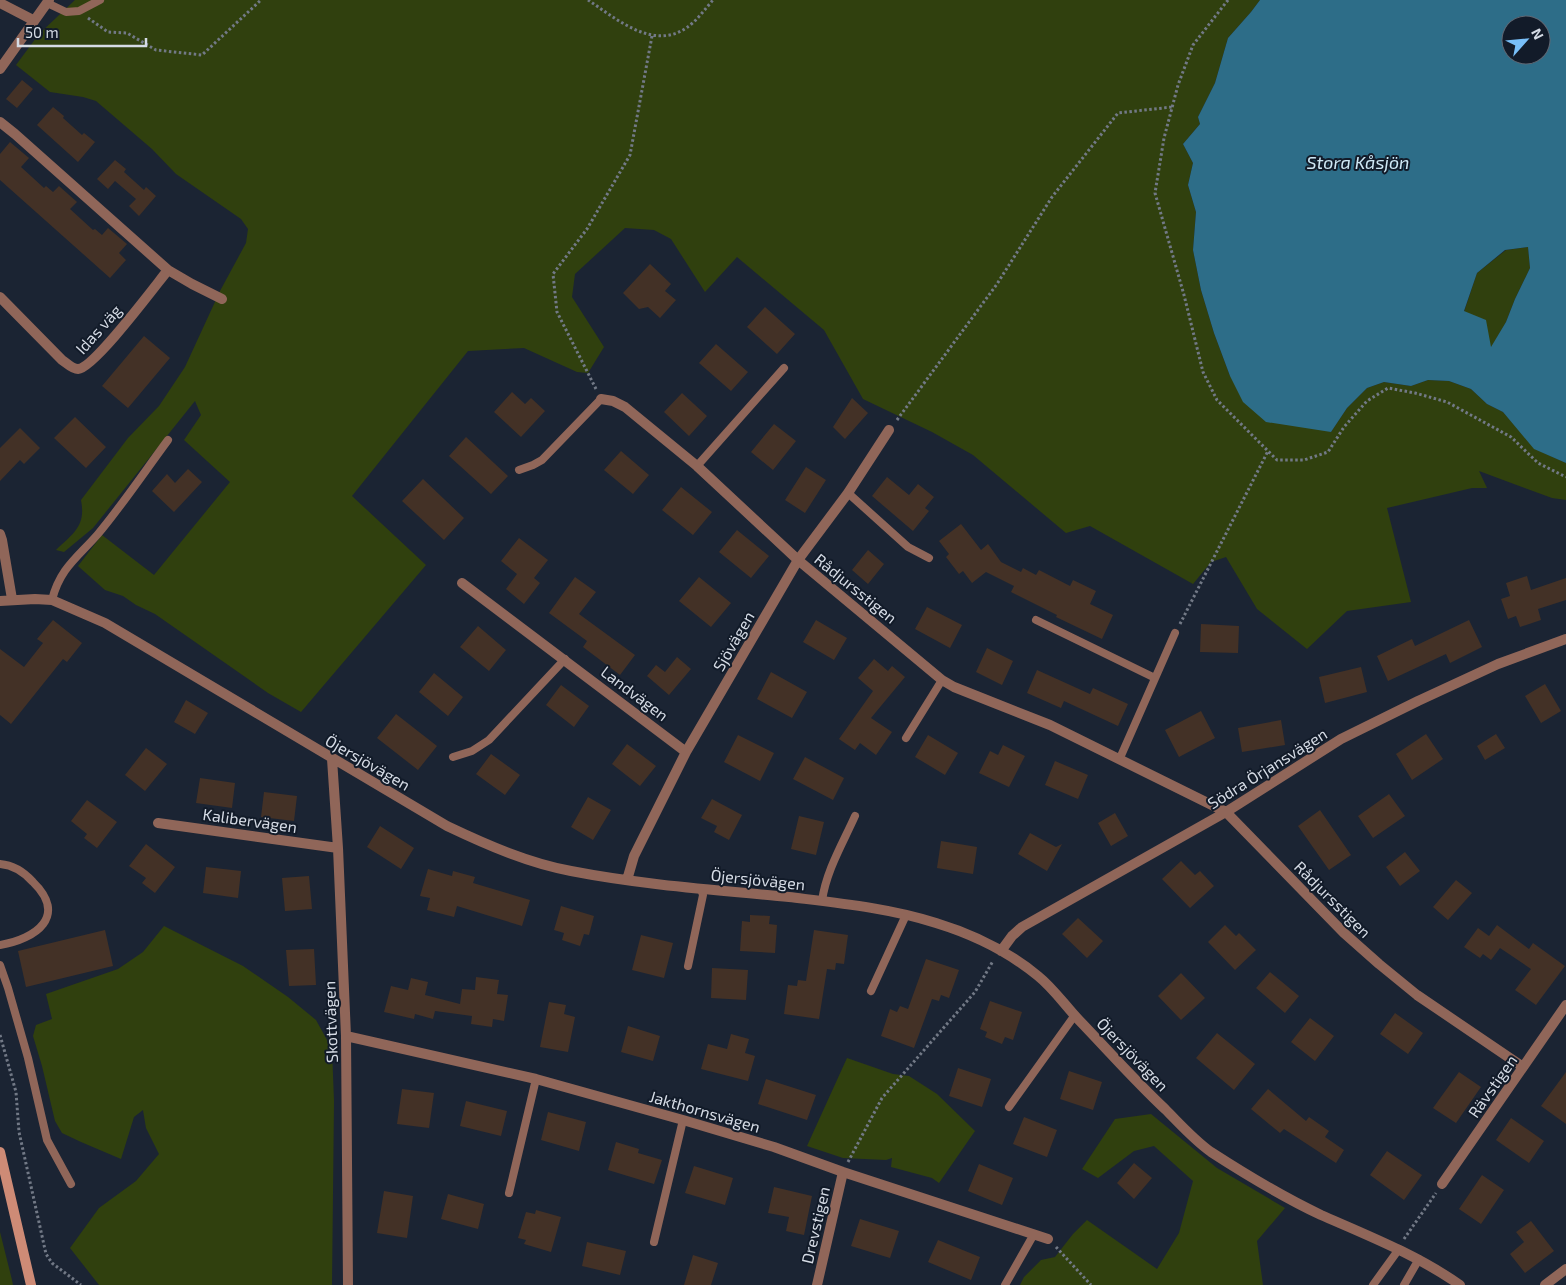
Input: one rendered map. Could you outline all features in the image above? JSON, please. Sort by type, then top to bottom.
[{"type":"street","points":[[0,69],[48,1]]},
{"type":"street","points":[[0,3],[33,20]]},
{"type":"street","points":[[0,122],[168,270],[222,299]]},
{"type":"street","name":"Idas väg","points":[[0,297],[62,360],[73,368],[80,369],[88,365],[108,344],[168,270]]},
{"type":"street","name":"Rådjursstigen","points":[[602,399],[613,401],[625,407],[696,466],[798,560],[942,680],[954,687],[1050,725],[1226,812],[1344,933],[1379,964],[1417,994],[1523,1067]]},
{"type":"street","name":"Sjövägen","points":[[627,880],[634,856],[686,752],[798,560],[848,493],[889,430]]},
{"type":"street","points":[[0,534],[12,599]]},
{"type":"street","name":"Landvägen","points":[[462,583],[686,752]]},
{"type":"street","name":"Öjersjövägen","points":[[0,601],[12,599],[52,600],[105,623],[447,826],[494,848],[569,871],[701,889],[822,901],[906,915],[936,923],[1001,951],[1038,976],[1049,986],[1151,1096],[1209,1150],[1253,1178],[1318,1213],[1399,1249],[1460,1285]]},
{"type":"street","name":"Södra Örjansvägen","points":[[1001,951],[1012,936],[1022,927],[1226,812],[1281,776],[1367,726],[1498,664],[1566,640]]},
{"type":"street","name":"Skottvägen","points":[[332,759],[346,1036],[348,1285]]},
{"type":"street","name":"Kalibervägen","points":[[158,823],[338,848]]},
{"type":"street","name":"Rävstigen","points":[[1442,1184],[1566,1005]]},
{"type":"street","name":"Jakthornsvägen","points":[[346,1036],[536,1079],[683,1120],[774,1147],[843,1172],[1048,1239]]},
{"type":"street","points":[[0,1152],[31,1285]]},
{"type":"street","name":"Drevstigen","points":[[817,1285],[843,1172]]},
{"type":"street","points":[[1545,1285],[1566,1269]]},
{"type":"lane","points":[[48,1],[66,12],[79,11],[100,0]]},
{"type":"lane","points":[[696,466],[784,368]]},
{"type":"lane","points":[[519,470],[542,460],[602,399]]},
{"type":"lane","points":[[52,600],[55,587],[66,567],[97,534],[168,440]]},
{"type":"lane","points":[[848,493],[908,547],[928,558]]},
{"type":"lane","points":[[1036,620],[1156,678]]},
{"type":"lane","points":[[1120,758],[1175,633]]},
{"type":"lane","points":[[453,758],[472,751],[488,740],[565,659]]},
{"type":"lane","points":[[906,738],[942,680]]},
{"type":"lane","points":[[822,901],[823,891],[831,869],[856,816]]},
{"type":"lane","points":[[0,864],[10,864],[28,876],[46,899],[49,915],[43,925],[29,936],[17,942],[0,945]]},
{"type":"lane","points":[[688,966],[703,895],[701,889]]},
{"type":"lane","points":[[870,991],[906,915]]},
{"type":"lane","points":[[0,965],[28,1058],[47,1140],[71,1184]]},
{"type":"lane","points":[[1009,1107],[1075,1015]]},
{"type":"lane","points":[[509,1193],[536,1079]]},
{"type":"lane","points":[[654,1242],[683,1120]]},
{"type":"lane","points":[[1005,1285],[1034,1234]]},
{"type":"lane","points":[[1373,1285],[1399,1249]]},
{"type":"lane","points":[[1404,1285],[1420,1260]]},
{"type":"path","points":[[79,11],[108,32],[127,33],[156,50],[202,55],[261,0]]},
{"type":"path","points":[[588,0],[628,27],[652,36],[671,34],[686,28],[713,0]]},
{"type":"path","points":[[1228,0],[1193,45],[1172,106],[1164,138],[1155,193],[1184,295],[1203,372],[1217,400],[1277,460],[1304,460],[1328,452],[1344,427],[1367,401],[1388,388],[1416,393],[1447,402],[1511,437],[1538,463],[1566,477]]},
{"type":"path","points":[[602,399],[557,312],[554,274],[587,229],[630,154],[652,36]]},
{"type":"path","points":[[889,430],[996,284],[1052,197],[1118,113],[1172,106]]},
{"type":"path","points":[[1175,633],[1268,450]]},
{"type":"path","points":[[843,1172],[882,1098],[975,992],[1001,951]]},
{"type":"path","points":[[0,1035],[16,1092],[20,1132],[46,1254],[52,1263],[81,1285]]},
{"type":"path","points":[[1399,1249],[1442,1184]]},
{"type":"path","points":[[1048,1239],[1066,1256],[1091,1285]]},
{"type":"green space","points":[[75,0],[1260,0],[1228,38],[1215,83],[1198,117],[1200,124],[1183,144],[1193,163],[1188,185],[1196,212],[1193,250],[1201,290],[1230,376],[1331,432],[1347,408],[1367,388],[1384,382],[1411,386],[1428,380],[1449,381],[1471,389],[1487,404],[1503,412],[1535,449],[1566,463],[1566,500],[1552,498],[1479,471],[1487,488],[1472,488],[1387,508],[1411,602],[1347,611],[1307,649],[1257,609],[1226,557],[1211,562],[1193,584],[1090,526],[1066,533],[973,455],[932,432],[863,399],[824,330],[737,257],[705,292],[671,239],[654,230],[625,228],[575,274],[572,297],[604,347],[588,373],[577,372],[524,348],[468,351],[352,496],[426,565],[301,712],[268,693],[155,614],[123,596],[105,590],[78,566],[102,535],[154,575],[230,482],[184,440],[201,415],[195,401],[93,528],[64,552],[56,550],[73,534],[80,523],[82,516],[81,500],[128,438],[159,406],[185,367],[220,291],[246,243],[248,229],[241,219],[176,174],[152,149],[96,101],[50,92],[16,65],[39,34]]},
{"type":"green space","points":[[1528,247],[1530,268],[1506,322],[1491,348],[1464,312],[1477,273],[1506,250]]},
{"type":"green space","points":[[164,926],[243,966],[288,997],[316,1020],[332,1049],[334,1101],[332,1285],[99,1285],[70,1248],[99,1208],[136,1181],[159,1154],[146,1128],[143,1110],[134,1117],[121,1159],[62,1133],[55,1121],[33,1036],[36,1025],[52,1019],[46,994],[118,969],[143,952]]},
{"type":"green space","points":[[847,1058],[893,1074],[909,1076],[937,1094],[975,1131],[939,1183],[932,1178],[891,1167],[892,1158],[886,1160],[843,1158],[807,1146]]},
{"type":"green space","points":[[1151,1114],[1217,1168],[1285,1208],[1257,1241],[1263,1285],[1020,1285],[1024,1277],[1041,1260],[1055,1257],[1087,1220],[1157,1269],[1179,1233],[1193,1181],[1154,1146],[1134,1151],[1098,1178],[1082,1169],[1115,1119]]},
{"type":"green space","points":[[0,1232],[12,1280],[13,1285],[0,1285]]},
{"type":"water","name":"Stora Kåsjön","points":[[1260,0],[1566,0],[1566,463],[1534,449],[1503,412],[1487,404],[1471,389],[1449,381],[1428,380],[1411,386],[1384,382],[1367,388],[1347,408],[1331,432],[1266,422],[1243,402],[1230,376],[1201,290],[1193,250],[1196,212],[1188,185],[1193,163],[1183,144],[1200,124],[1198,117],[1215,83],[1228,38]],"holes":[[[1528,247],[1530,268],[1506,322],[1491,347],[1486,320],[1464,311],[1477,273],[1505,250]]]},
{"type":"building","points":[[22,80],[33,89],[17,108],[6,99]]},
{"type":"building","points":[[53,107],[82,135],[84,133],[95,142],[78,162],[37,125]]},
{"type":"building","points":[[10,142],[29,158],[21,167],[44,188],[46,186],[53,192],[59,186],[77,202],[70,209],[93,230],[95,229],[102,235],[108,228],[127,244],[119,253],[126,260],[110,278],[0,180],[0,154]]},
{"type":"building","points":[[115,160],[126,169],[124,172],[144,190],[146,187],[156,196],[139,216],[129,206],[136,199],[115,181],[108,189],[97,179]]},
{"type":"building","points":[[650,264],[671,284],[665,291],[676,300],[660,318],[648,307],[639,309],[623,293]]},
{"type":"building","points":[[765,307],[795,334],[777,354],[747,327]]},
{"type":"building","points":[[144,336],[170,358],[128,408],[102,386]]},
{"type":"building","points":[[716,344],[748,372],[731,391],[699,363]]},
{"type":"building","points":[[512,392],[525,404],[531,398],[545,411],[521,437],[494,412]]},
{"type":"building","points":[[682,393],[707,416],[689,436],[664,412]]},
{"type":"building","points":[[852,398],[868,413],[845,439],[833,427]]},
{"type":"building","points":[[75,417],[106,447],[86,468],[54,438]]},
{"type":"building","points":[[774,424],[796,441],[773,470],[751,452]]},
{"type":"building","points":[[20,428],[40,448],[24,464],[20,460],[0,481],[0,448]]},
{"type":"building","points":[[466,437],[508,476],[491,494],[449,456]]},
{"type":"building","points":[[621,451],[649,475],[633,494],[604,470]]},
{"type":"building","points":[[806,467],[826,480],[805,513],[785,500]]},
{"type":"building","points":[[188,469],[202,482],[174,512],[152,491],[167,474],[175,483]]},
{"type":"building","points":[[887,477],[909,495],[918,484],[934,497],[925,508],[929,511],[913,531],[872,496]]},
{"type":"building","points":[[423,479],[464,518],[444,540],[402,501]]},
{"type":"building","points":[[681,487],[712,512],[693,535],[662,510]]},
{"type":"building","points":[[961,524],[981,550],[988,544],[1001,562],[1021,572],[1023,568],[1036,575],[1039,570],[1070,586],[1073,580],[1096,591],[1090,604],[1113,615],[1102,639],[1056,617],[1057,615],[1011,592],[1014,586],[986,572],[972,583],[963,571],[959,574],[946,557],[949,554],[939,541]]},
{"type":"building","points":[[737,530],[769,556],[751,578],[719,552]]},
{"type":"building","points":[[519,538],[548,560],[534,578],[540,583],[524,604],[506,589],[517,574],[501,561]]},
{"type":"building","points":[[868,550],[884,564],[868,584],[852,570]]},
{"type":"building","points":[[1527,576],[1531,590],[1566,578],[1566,600],[1538,609],[1541,620],[1520,627],[1516,616],[1508,619],[1501,599],[1510,596],[1506,583]]},
{"type":"building","points":[[575,577],[596,592],[579,614],[635,655],[620,675],[583,647],[587,641],[549,613]]},
{"type":"building","points":[[699,577],[731,603],[711,627],[679,601]]},
{"type":"building","points":[[927,607],[962,625],[950,648],[915,629]]},
{"type":"building","points":[[53,620],[82,643],[67,662],[63,659],[11,724],[0,715],[0,649],[24,667],[43,643],[37,639]]},
{"type":"building","points":[[816,620],[847,638],[834,660],[803,642]]},
{"type":"building","points":[[1469,620],[1482,647],[1450,663],[1446,654],[1388,681],[1377,656],[1412,639],[1415,646]]},
{"type":"building","points":[[1201,624],[1239,626],[1238,653],[1200,652]]},
{"type":"building","points":[[478,626],[506,650],[489,671],[460,647]]},
{"type":"building","points":[[987,648],[1013,661],[1002,685],[976,672]]},
{"type":"building","points":[[677,657],[691,669],[669,695],[647,676],[656,665],[665,672]]},
{"type":"building","points":[[874,659],[888,671],[892,666],[905,677],[871,718],[892,732],[876,755],[860,743],[855,750],[839,739],[873,691],[858,678]]},
{"type":"building","points":[[1361,667],[1367,692],[1325,703],[1319,677]]},
{"type":"building","points":[[1037,670],[1090,694],[1093,688],[1128,704],[1118,726],[1064,701],[1061,708],[1027,693]]},
{"type":"building","points":[[771,672],[807,692],[792,718],[757,699]]},
{"type":"building","points":[[434,673],[463,697],[448,716],[419,692]]},
{"type":"building","points":[[1545,684],[1561,711],[1541,723],[1525,696]]},
{"type":"building","points":[[561,685],[589,706],[574,727],[546,705]]},
{"type":"building","points":[[186,700],[208,713],[195,734],[174,722]]},
{"type":"building","points":[[1201,711],[1215,738],[1179,757],[1165,730]]},
{"type":"building","points":[[396,714],[437,746],[418,770],[377,738]]},
{"type":"building","points":[[1281,720],[1285,745],[1242,752],[1238,728]]},
{"type":"building","points":[[1426,734],[1443,759],[1412,780],[1396,754]]},
{"type":"building","points":[[1496,734],[1505,748],[1485,760],[1477,746]]},
{"type":"building","points":[[738,735],[774,753],[760,781],[724,762]]},
{"type":"building","points":[[928,735],[958,753],[945,775],[915,757]]},
{"type":"building","points":[[627,744],[656,766],[640,786],[612,764]]},
{"type":"building","points":[[1003,745],[1025,756],[1009,787],[979,773],[990,751],[998,755]]},
{"type":"building","points":[[146,748],[167,764],[145,791],[125,775]]},
{"type":"building","points":[[491,754],[520,775],[505,795],[476,774]]},
{"type":"building","points":[[805,757],[844,778],[833,800],[793,779]]},
{"type":"building","points":[[1055,761],[1088,775],[1078,799],[1045,785]]},
{"type":"building","points":[[200,778],[235,783],[232,808],[196,803]]},
{"type":"building","points":[[264,792],[297,796],[294,821],[261,817]]},
{"type":"building","points":[[1389,794],[1405,816],[1373,838],[1358,816]]},
{"type":"building","points":[[588,797],[611,810],[593,840],[571,827]]},
{"type":"building","points":[[712,799],[742,815],[729,840],[714,832],[717,826],[701,818]]},
{"type":"building","points":[[87,800],[117,822],[97,848],[84,838],[87,834],[71,821]]},
{"type":"building","points":[[1320,810],[1351,855],[1329,870],[1298,826]]},
{"type":"building","points":[[1115,813],[1128,836],[1111,846],[1098,823]]},
{"type":"building","points":[[799,816],[824,822],[816,855],[791,849]]},
{"type":"building","points":[[380,826],[414,848],[401,869],[367,847]]},
{"type":"building","points":[[1030,833],[1056,847],[1062,844],[1047,871],[1018,854]]},
{"type":"building","points":[[941,841],[977,847],[973,874],[937,868]]},
{"type":"building","points":[[146,844],[175,867],[155,893],[142,883],[146,878],[129,866]]},
{"type":"building","points":[[1405,852],[1420,871],[1400,886],[1386,867]]},
{"type":"building","points":[[1181,861],[1195,875],[1200,871],[1214,886],[1190,908],[1162,879]]},
{"type":"building","points":[[206,867],[241,871],[238,898],[203,893]]},
{"type":"building","points":[[428,869],[452,876],[453,871],[475,877],[473,883],[530,900],[522,926],[457,906],[454,917],[427,910],[430,898],[420,896]]},
{"type":"building","points":[[309,876],[312,909],[285,911],[282,878]]},
{"type":"building","points":[[1456,880],[1472,893],[1448,920],[1433,907]]},
{"type":"building","points":[[561,906],[594,916],[589,935],[584,934],[580,946],[562,940],[564,933],[554,930]]},
{"type":"building","points":[[750,915],[770,916],[769,924],[777,925],[775,953],[740,951],[742,921],[750,922]]},
{"type":"building","points":[[1078,918],[1103,941],[1087,958],[1062,934]]},
{"type":"building","points":[[1225,925],[1236,936],[1239,933],[1256,950],[1235,970],[1208,942]]},
{"type":"building","points":[[1497,925],[1529,949],[1533,943],[1565,966],[1536,1005],[1515,990],[1531,969],[1500,948],[1491,960],[1483,954],[1480,958],[1464,947],[1478,928],[1489,936]]},
{"type":"building","points":[[105,930],[113,966],[26,987],[18,951]]},
{"type":"building","points":[[814,930],[848,935],[844,964],[836,963],[835,970],[827,969],[819,1019],[784,1014],[788,985],[797,986],[798,980],[806,981]]},
{"type":"building","points":[[641,935],[673,943],[664,978],[632,970]]},
{"type":"building","points":[[314,949],[316,985],[289,986],[286,950]]},
{"type":"building","points":[[926,959],[959,970],[949,998],[941,995],[939,1001],[932,999],[914,1048],[881,1036],[890,1009],[897,1012],[900,1006],[908,1009]]},
{"type":"building","points":[[712,968],[748,970],[746,1000],[711,998]]},
{"type":"building","points":[[1270,972],[1299,996],[1285,1013],[1256,988]]},
{"type":"building","points":[[1181,973],[1205,998],[1181,1020],[1158,996]]},
{"type":"building","points":[[476,977],[499,980],[497,994],[508,995],[504,1021],[493,1019],[492,1027],[471,1024],[472,1016],[435,1011],[433,1019],[415,1014],[414,1019],[384,1012],[391,986],[408,990],[411,978],[428,982],[425,995],[460,1004],[462,989],[475,990]]},
{"type":"building","points":[[990,1001],[1022,1012],[1013,1040],[1005,1037],[1002,1044],[985,1037],[987,1032],[980,1029]]},
{"type":"building","points":[[549,1002],[566,1005],[564,1014],[575,1017],[568,1052],[540,1047]]},
{"type":"building","points":[[1395,1013],[1423,1033],[1408,1054],[1380,1034]]},
{"type":"building","points":[[1310,1018],[1334,1036],[1315,1061],[1291,1042]]},
{"type":"building","points":[[628,1026],[660,1036],[653,1061],[621,1052]]},
{"type":"building","points":[[1217,1033],[1255,1064],[1234,1090],[1196,1058]]},
{"type":"building","points":[[731,1034],[749,1039],[745,1053],[755,1056],[748,1081],[701,1069],[708,1044],[727,1049]]},
{"type":"building","points":[[958,1068],[991,1079],[982,1107],[949,1096]]},
{"type":"building","points":[[1069,1071],[1102,1082],[1093,1110],[1060,1099]]},
{"type":"building","points":[[1459,1072],[1481,1087],[1456,1123],[1433,1108]]},
{"type":"building","points":[[1566,1072],[1566,1124],[1541,1106]]},
{"type":"building","points":[[766,1079],[816,1095],[807,1120],[758,1104]]},
{"type":"building","points":[[402,1089],[434,1093],[429,1128],[397,1124]]},
{"type":"building","points":[[1268,1089],[1306,1121],[1309,1117],[1329,1131],[1325,1137],[1344,1150],[1336,1163],[1284,1129],[1280,1133],[1251,1109]]},
{"type":"building","points":[[466,1101],[507,1111],[501,1136],[460,1126]]},
{"type":"building","points":[[548,1112],[586,1122],[579,1151],[541,1140]]},
{"type":"building","points":[[1024,1117],[1057,1130],[1047,1157],[1013,1144]]},
{"type":"building","points":[[1511,1118],[1544,1141],[1529,1163],[1496,1140]]},
{"type":"building","points":[[616,1142],[639,1149],[638,1153],[662,1160],[654,1184],[608,1170]]},
{"type":"building","points":[[1387,1151],[1422,1175],[1404,1200],[1370,1175]]},
{"type":"building","points":[[1134,1163],[1152,1178],[1134,1199],[1117,1183]]},
{"type":"building","points":[[979,1164],[1013,1178],[1002,1205],[968,1191]]},
{"type":"building","points":[[694,1166],[733,1178],[725,1205],[685,1193]]},
{"type":"building","points":[[1482,1175],[1504,1190],[1481,1224],[1459,1209]]},
{"type":"building","points":[[774,1187],[812,1196],[804,1235],[786,1231],[789,1217],[768,1213]]},
{"type":"building","points":[[384,1191],[413,1196],[407,1238],[377,1233]]},
{"type":"building","points":[[448,1194],[484,1204],[478,1229],[441,1219]]},
{"type":"building","points":[[536,1210],[561,1217],[551,1252],[524,1244],[526,1240],[518,1238],[526,1212],[535,1214]]},
{"type":"building","points":[[860,1219],[899,1231],[890,1258],[851,1246]]},
{"type":"building","points":[[1531,1221],[1554,1251],[1525,1273],[1510,1254],[1524,1242],[1516,1232]]},
{"type":"building","points":[[938,1240],[980,1257],[971,1280],[928,1262]]},
{"type":"building","points":[[587,1242],[626,1251],[620,1275],[582,1266]]},
{"type":"building","points":[[693,1255],[718,1263],[711,1285],[684,1285]]}]
